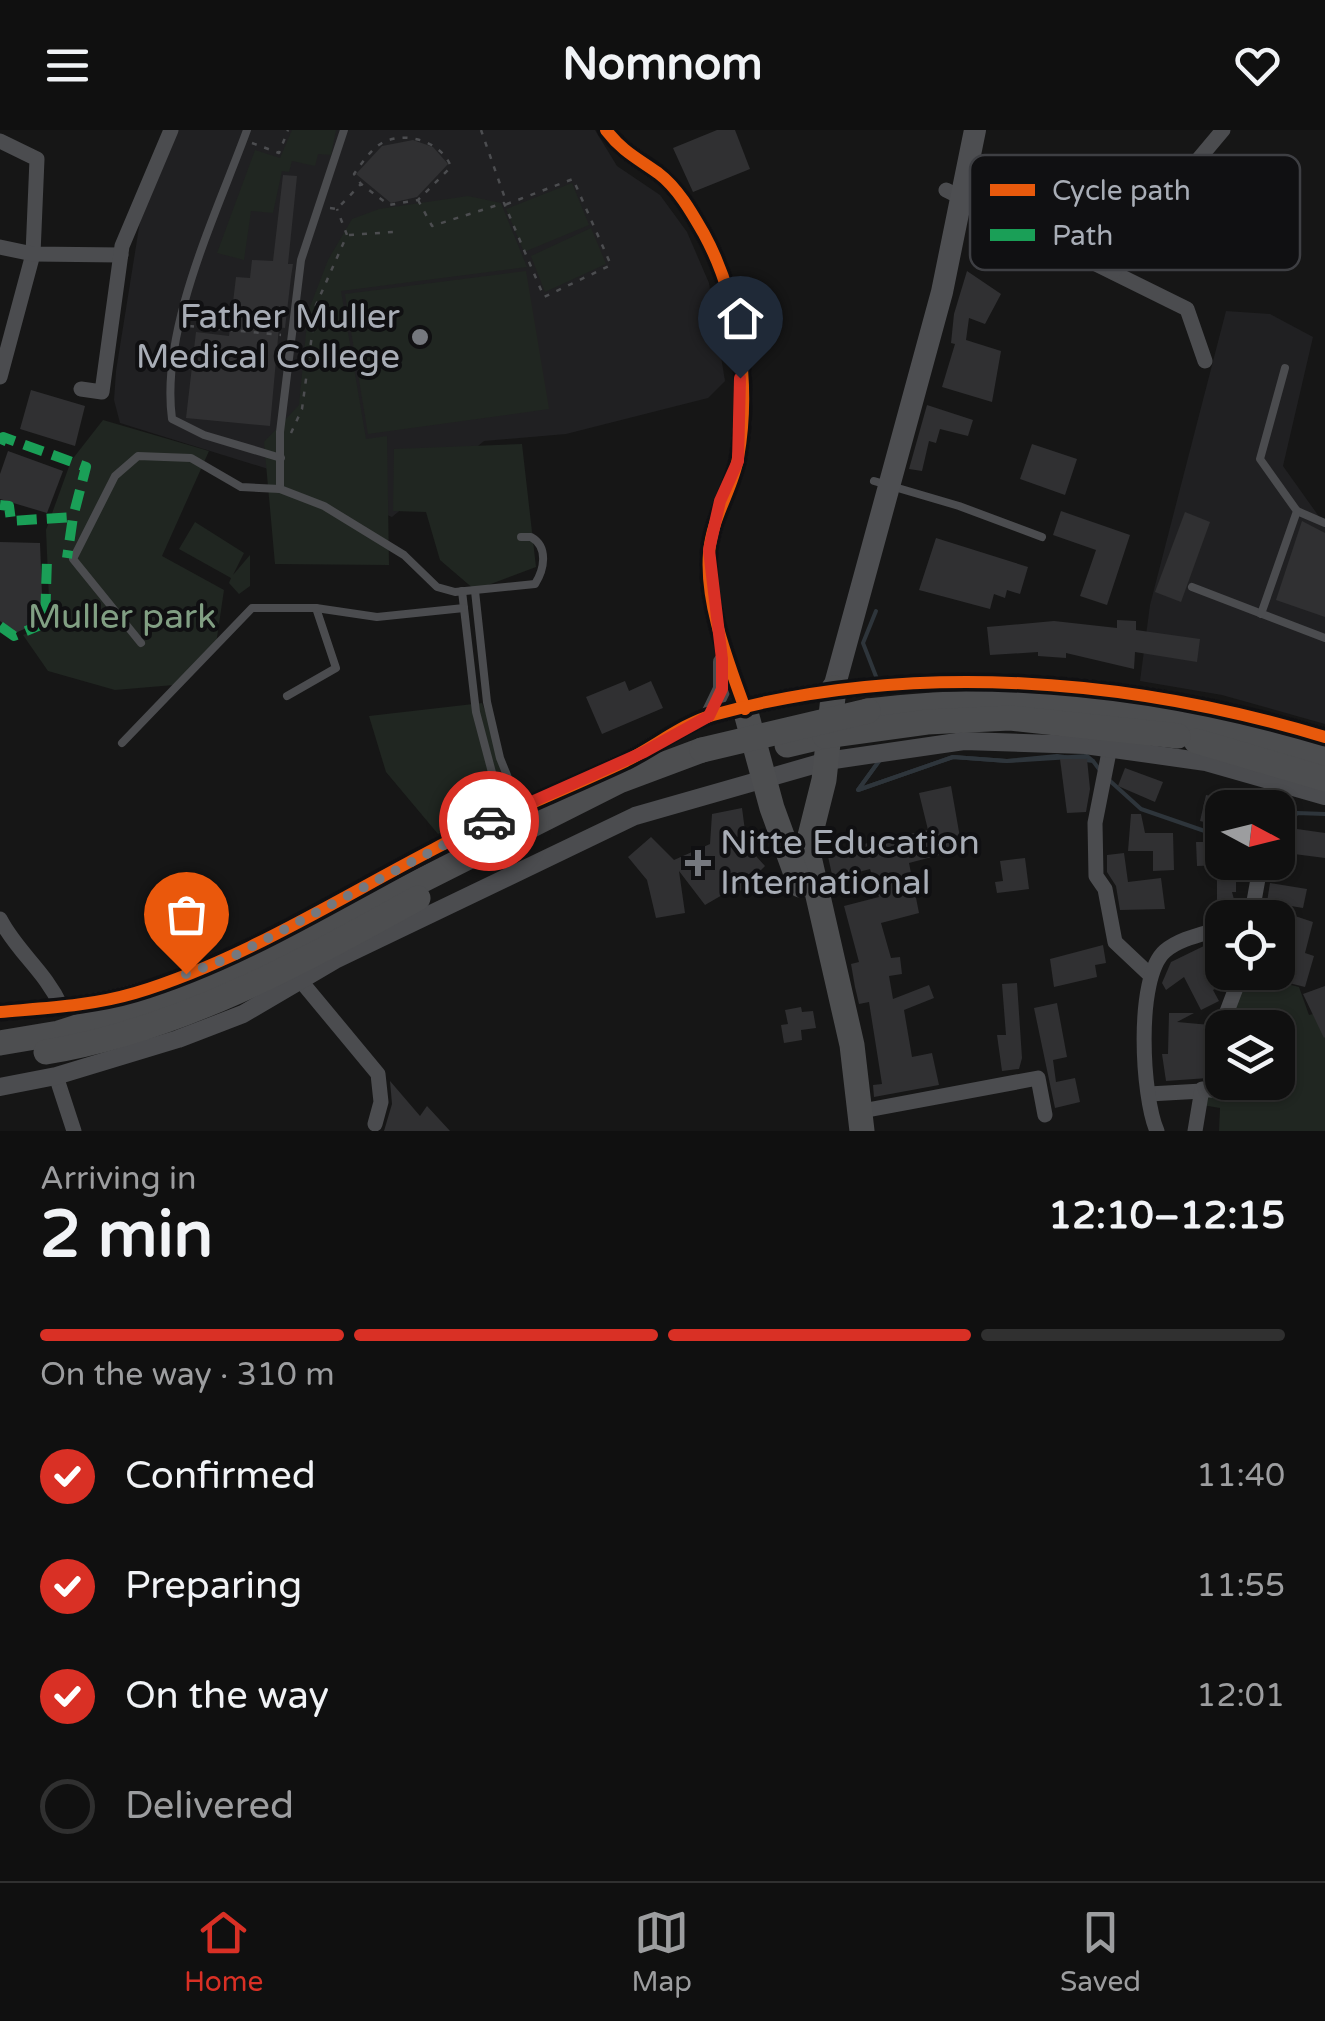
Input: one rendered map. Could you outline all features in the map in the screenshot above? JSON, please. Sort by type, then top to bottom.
[{"type":"highway","points":[[834,688],[826,761],[808,848],[848,1027],[857,1124]]},
{"type":"highway","points":[[745,708],[798,875],[857,1124]]},
{"type":"highway","points":[[0,1043],[59,1033],[230,977],[620,781],[700,759],[825,736],[955,719],[1178,728],[1325,759]]},
{"type":"highway","points":[[1178,728],[1325,779]]},
{"type":"highway","points":[[0,1060],[130,1032],[232,995],[700,759]]},
{"type":"main road","points":[[834,688],[954,194],[976,130]]},
{"type":"street","points":[[81,389],[102,392],[120,255],[171,130]]},
{"type":"street","points":[[606,130],[626,156],[660,174],[684,200],[706,238],[741,348],[738,461],[720,501],[709,550],[721,636],[722,689],[709,716]]},
{"type":"street","points":[[1202,155],[1223,130]]},
{"type":"street","points":[[0,141],[37,158],[33,254],[0,377]]},
{"type":"street","points":[[954,194],[970,203]]},
{"type":"street","points":[[0,248],[33,254],[120,255]]},
{"type":"street","points":[[1108,270],[1187,309],[1205,361]]},
{"type":"street","points":[[721,636],[745,708]]},
{"type":"street","points":[[0,1012],[134,993],[234,956],[512,811],[651,749],[709,716],[834,688],[1094,688],[1162,697],[1325,737]]},
{"type":"street","points":[[0,1087],[56,1076],[243,1014],[300,980],[635,816],[826,761],[907,746],[964,741],[1110,747],[1206,762],[1325,796]]},
{"type":"street","points":[[1110,747],[1095,823],[1096,876],[1105,890],[1115,942],[1150,975]]},
{"type":"street","points":[[1278,780],[1278,790]]},
{"type":"street","points":[[0,919],[17,951],[48,978],[61,1006]]},
{"type":"street","points":[[1157,1131],[1149,1094],[1145,1004],[1150,975],[1164,952],[1205,935]]},
{"type":"street","points":[[300,980],[378,1074],[381,1102],[376,1124]]},
{"type":"street","points":[[1149,1094],[1219,1091],[1220,1030],[1233,990]]},
{"type":"street","points":[[56,1076],[74,1131]]},
{"type":"street","points":[[857,1124],[1038,1078],[1045,1115]]},
{"type":"street","points":[[1195,1131],[1202,1091]]},
{"type":"lane","points":[[247,130],[191,285],[168,382],[172,418],[204,435],[280,456]]},
{"type":"lane","points":[[280,489],[280,456],[302,260],[344,130]]},
{"type":"lane","points":[[1285,368],[1260,459],[1297,510],[1325,522]]},
{"type":"lane","points":[[140,643],[72,558],[116,476],[138,456],[161,453],[191,458],[241,487],[280,489],[324,506],[404,555],[438,587],[462,592],[535,584],[544,560],[539,544],[531,537],[521,538]]},
{"type":"lane","points":[[882,484],[959,506],[1042,537]]},
{"type":"lane","points":[[1260,614],[1297,510]]},
{"type":"lane","points":[[1192,587],[1325,638]]},
{"type":"lane","points":[[474,590],[486,702],[512,811]]},
{"type":"lane","points":[[462,592],[476,712],[512,811]]},
{"type":"lane","points":[[122,742],[252,608],[316,608],[377,617],[464,608]]},
{"type":"lane","points":[[286,696],[336,668],[316,608]]},
{"type":"path","points":[[247,141],[280,153],[288,130]]},
{"type":"path","points":[[418,200],[432,226],[506,204],[573,179],[611,265],[544,298],[506,204],[481,130]]},
{"type":"path","points":[[405,137],[428,142],[448,158],[451,168],[418,200],[389,205],[362,184],[354,174],[384,141],[405,137]]},
{"type":"path","points":[[337,209],[362,184]]},
{"type":"path","points":[[319,206],[337,209]]},
{"type":"path","points":[[280,456],[302,409],[316,305],[347,234],[337,209]]},
{"type":"path","points":[[347,234],[393,232]]},
{"type":"path","points":[[190,312],[186,326],[292,336]]},
{"type":"shaded area","name":"Father Muller Medical College","points":[[173,130],[595,130],[617,166],[660,195],[687,232],[709,283],[725,381],[708,398],[566,434],[484,441],[392,517],[281,473],[120,423],[114,400],[116,371],[141,215]]},
{"type":"shaded area","points":[[1226,311],[1270,314],[1313,337],[1283,466],[1325,525],[1325,724],[1222,695],[1140,681],[1150,605]]},
{"type":"green space","points":[[292,130],[336,130],[331,155],[318,154],[315,166],[292,161],[289,172],[282,171],[273,213],[251,211],[244,260],[217,253],[255,150],[280,158]]},
{"type":"green space","points":[[572,183],[589,225],[524,252],[506,209]]},
{"type":"green space","points":[[468,196],[501,203],[527,267],[341,291],[366,439],[387,436],[389,565],[275,564],[264,442],[299,405],[308,312],[328,260],[352,219],[379,209]]},
{"type":"green space","points":[[591,228],[606,264],[545,292],[531,256]]},
{"type":"green space","points":[[526,271],[549,409],[368,434],[345,294]]},
{"type":"green space","name":"Muller park","points":[[103,420],[209,451],[162,556],[224,590],[216,644],[174,685],[115,690],[48,671],[23,635],[50,624],[46,530],[71,461]]},
{"type":"green space","points":[[522,444],[536,567],[475,590],[440,560],[426,512],[393,511],[394,449]]},
{"type":"green space","points":[[195,522],[244,553],[233,575],[250,555],[250,586],[239,594],[229,583],[231,578],[179,549]]},
{"type":"green space","points":[[482,703],[517,793],[438,834],[386,772],[369,716]]},
{"type":"green space","points":[[1299,987],[1309,1015],[1313,1014],[1325,1037],[1325,1131],[1219,1131],[1220,1108],[1202,1105],[1204,1093],[1205,1100],[1295,1100],[1295,1010],[1229,1010],[1237,990]]},
{"type":"building","points":[[717,130],[735,130],[750,169],[693,192],[673,148]]},
{"type":"building","points":[[413,140],[433,147],[448,164],[417,197],[391,203],[356,174],[382,146]]},
{"type":"building","points":[[283,175],[297,176],[288,264],[293,264],[285,328],[279,327],[270,426],[186,418],[196,332],[229,336],[236,277],[250,278],[252,260],[273,261]]},
{"type":"building","points":[[967,271],[1001,294],[985,324],[969,318],[966,340],[1001,351],[992,402],[942,387],[955,344],[951,343],[954,314]]},
{"type":"building","points":[[31,390],[85,406],[75,446],[20,429]]},
{"type":"building","points":[[927,405],[973,420],[968,436],[940,429],[936,443],[929,441],[922,471],[909,469]]},
{"type":"building","points":[[1032,444],[1077,459],[1065,495],[1020,479]]},
{"type":"building","points":[[8,451],[63,471],[47,513],[0,499],[0,474]]},
{"type":"building","points":[[1061,511],[1130,535],[1107,605],[1080,596],[1096,550],[1053,535]]},
{"type":"building","points":[[1185,512],[1210,522],[1181,602],[1155,592]]},
{"type":"building","points":[[1302,521],[1325,533],[1325,617],[1276,600]]},
{"type":"building","points":[[936,538],[1028,567],[1020,594],[1007,590],[1005,598],[994,594],[990,609],[919,590]]},
{"type":"building","points":[[0,542],[40,543],[43,621],[15,633],[0,621]]},
{"type":"building","points":[[1117,620],[1136,621],[1136,630],[1200,639],[1197,662],[1135,652],[1134,669],[1066,653],[1066,658],[1038,656],[1038,652],[990,655],[987,627],[1054,621],[1117,628]]},
{"type":"building","points":[[625,681],[629,691],[651,681],[663,708],[602,734],[586,697]]},
{"type":"building","points":[[1060,759],[1087,759],[1090,789],[1086,812],[1067,813]]},
{"type":"building","points":[[1125,768],[1163,782],[1155,802],[1118,786]]},
{"type":"building","points":[[951,786],[962,849],[909,863],[919,913],[881,923],[891,958],[900,957],[902,974],[889,976],[893,999],[929,985],[934,998],[904,1010],[912,1057],[932,1053],[939,1085],[874,1097],[873,1085],[882,1084],[869,1002],[859,1004],[855,987],[851,964],[859,962],[844,906],[879,897],[870,869],[833,879],[827,852],[928,830],[919,793]]},
{"type":"building","name":"Nitte Education International","points":[[742,808],[747,846],[765,866],[740,891],[736,887],[705,905],[679,871],[685,913],[656,918],[647,880],[628,857],[651,837],[674,860],[710,844],[712,814]]},
{"type":"building","points":[[1131,814],[1141,814],[1145,833],[1173,833],[1174,870],[1153,871],[1153,851],[1128,851]]},
{"type":"building","points":[[1297,829],[1325,833],[1325,858],[1295,854]]},
{"type":"building","points":[[1196,842],[1205,842],[1205,866],[1197,866]]},
{"type":"building","points":[[1124,853],[1128,882],[1161,878],[1165,909],[1120,910],[1116,886],[1107,872],[1107,855]]},
{"type":"building","points":[[1025,858],[1029,889],[997,893],[995,882],[1003,881],[1000,861]]},
{"type":"building","points":[[1217,880],[1236,880],[1234,900],[1217,900]]},
{"type":"building","points":[[1270,883],[1307,889],[1303,908],[1295,907],[1295,900],[1267,900]]},
{"type":"building","points":[[1295,916],[1313,922],[1305,953],[1314,956],[1305,987],[1295,984]]},
{"type":"building","points":[[1103,945],[1106,963],[1095,965],[1097,977],[1054,987],[1050,959]]},
{"type":"building","points":[[1205,945],[1205,990],[1213,990],[1219,1001],[1201,1010],[1184,977],[1166,990],[1162,983],[1171,962]]},
{"type":"building","points":[[1017,983],[1022,1058],[1019,1069],[1002,1071],[997,1035],[1006,1035],[1002,984]]},
{"type":"building","points":[[1325,986],[1325,1037],[1324,1038],[1303,994]]},
{"type":"building","points":[[1057,1003],[1067,1057],[1053,1060],[1056,1082],[1075,1078],[1080,1102],[1055,1108],[1034,1008]]},
{"type":"building","points":[[801,1007],[802,1012],[813,1011],[816,1028],[801,1030],[802,1040],[784,1043],[781,1025],[788,1024],[785,1010]]},
{"type":"building","points":[[1169,1013],[1194,1013],[1177,1022],[1205,1025],[1205,1078],[1166,1081],[1162,1054],[1168,1054]]},
{"type":"building","points":[[390,1081],[420,1116],[427,1106],[450,1131],[384,1131],[392,1104]]},
{"type":"waterway","points":[[876,611],[863,643],[877,679]]},
{"type":"waterway","points":[[881,758],[858,790],[953,757],[1007,761],[1057,756],[1093,761],[1099,769]]},
{"type":"waterway","points":[[880,760],[858,790],[953,757],[1007,761],[1087,756],[1093,761]]},
{"type":"waterway","points":[[1109,780],[1141,809],[1205,831]]},
{"type":"waterway","points":[[1295,816],[1325,814]]},
{"type":"marked path","points":[[0,444],[3,437],[86,467],[73,517]]},
{"type":"marked path","points":[[0,505],[9,506],[11,521],[73,517],[67,558]]},
{"type":"marked path","points":[[0,626],[14,636],[45,623],[47,558]]},
{"type":"cycle path","points":[[606,130],[624,149],[665,179],[684,201],[716,259],[734,314],[742,372],[742,430],[735,469],[711,540],[709,572],[719,632],[745,709]]},
{"type":"cycle path","points":[[0,1012],[102,1001],[174,980],[288,928],[458,837],[626,761],[691,724],[788,698],[942,682],[1020,683],[1175,701],[1325,737]]},
{"type":"way so far","points":[[186,974],[234,956],[489,821]]},
{"type":"place","name":"Father Muller Medical College","points":[[420,337]]},
{"type":"place","name":"Nitte Education International","points":[[698,863]]},
{"type":"route","points":[[489,821],[666,742],[709,716],[722,689],[721,636],[709,572],[709,550],[720,501],[738,461],[740,378]]}]
